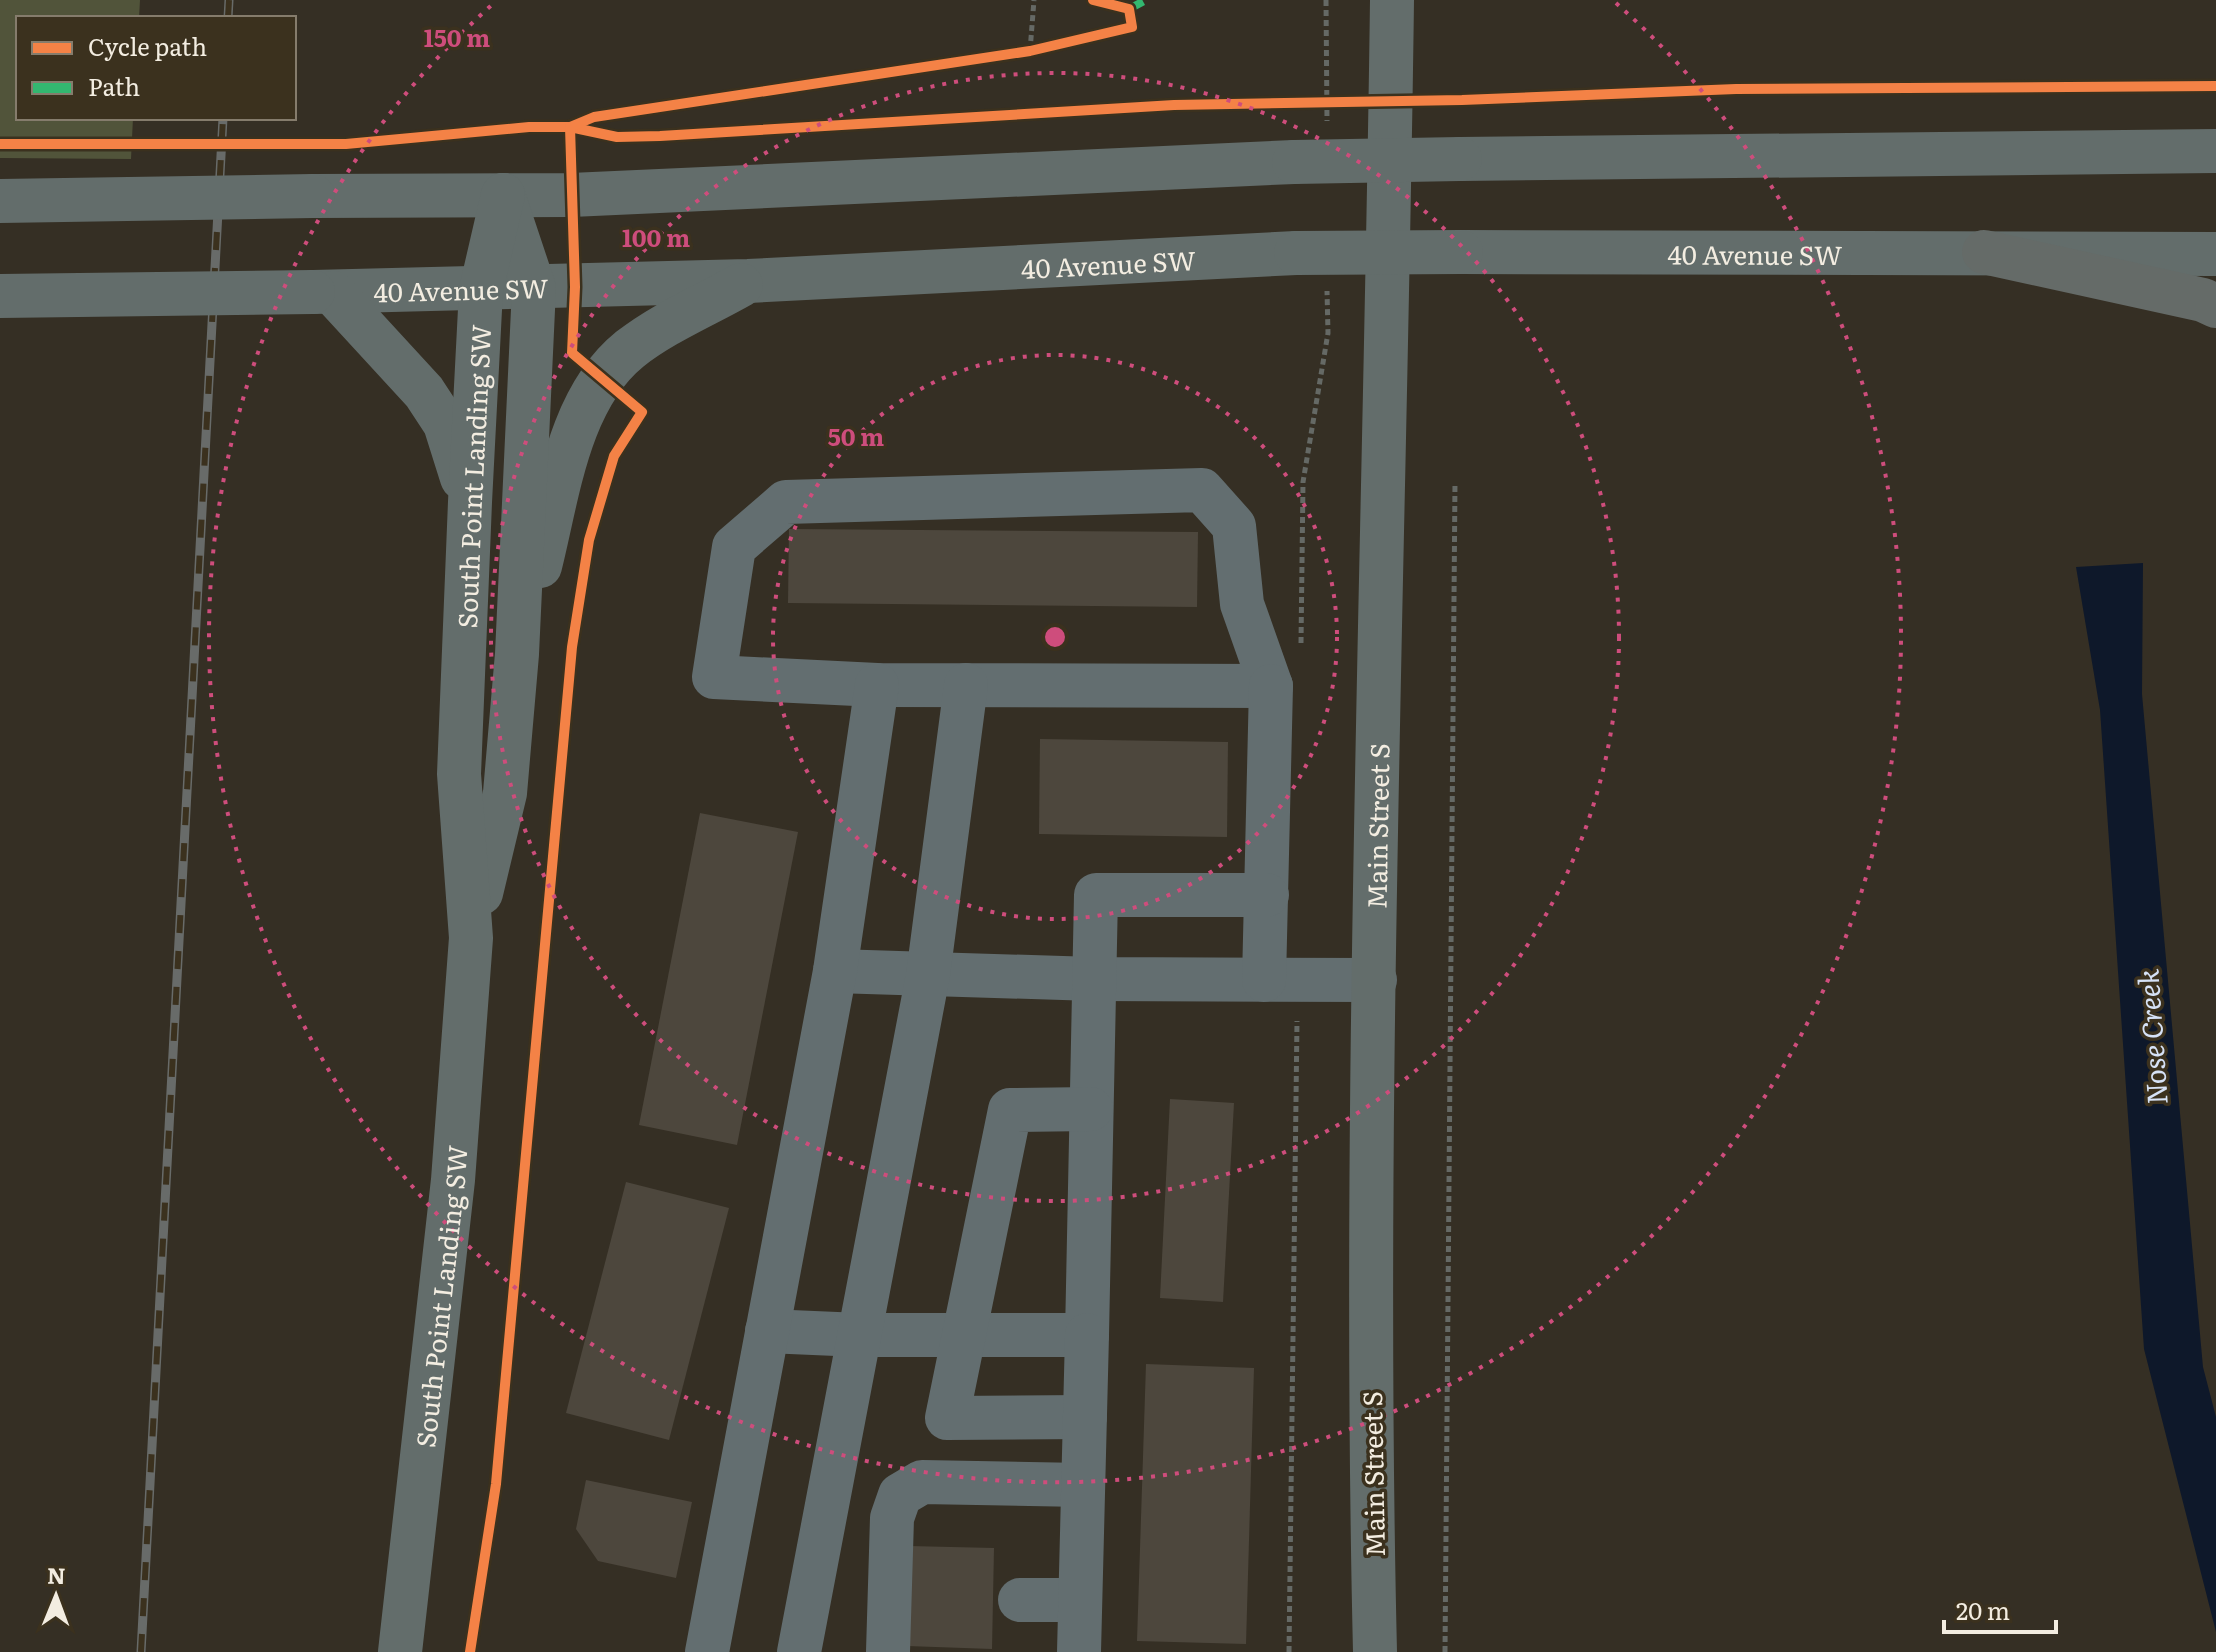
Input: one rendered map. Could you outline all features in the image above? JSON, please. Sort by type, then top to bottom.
[{"type":"highway","points":[[1984,252],[2203,300],[2216,306]]},
{"type":"main road","name":"Main Street S","points":[[1375,1652],[1370,1454],[1392,0]]},
{"type":"main road","points":[[0,201],[571,195],[1294,162],[2216,151]]},
{"type":"main road","name":"South Point Landing SW","points":[[471,938],[505,793],[517,654],[534,288],[503,195]]},
{"type":"main road","name":"South Point Landing SW","points":[[400,1652],[453,1180],[471,938],[459,774],[470,502],[481,290],[503,195]]},
{"type":"main road","name":"40 Avenue SW","points":[[0,296],[481,290],[748,281],[1296,253],[2216,254]]},
{"type":"main road","points":[[517,654],[574,436],[589,401],[627,351],[661,327],[748,281]]},
{"type":"main road","points":[[323,292],[424,392],[445,424],[470,502]]},
{"type":"lane","points":[[1271,686],[877,685],[714,677],[734,547],[786,502],[1202,490],[1234,526],[1242,604],[1271,686],[1267,895],[1281,980]]},
{"type":"lane","points":[[707,1652],[835,971],[877,685]]},
{"type":"lane","points":[[799,1652],[928,975],[966,685]]},
{"type":"lane","points":[[1079,1652],[1096,895],[1267,895]]},
{"type":"lane","points":[[835,971],[1094,979],[1375,980]]},
{"type":"lane","points":[[1085,1417],[947,1418],[1010,1110],[1091,1109]]},
{"type":"lane","points":[[767,1331],[860,1335],[1087,1335]]},
{"type":"lane","points":[[888,1652],[892,1518],[900,1495],[922,1482],[1083,1485]]},
{"type":"lane","points":[[1020,1600],[1080,1600]]},
{"type":"path","points":[[1030,51],[1034,0]]},
{"type":"path","points":[[1014,53],[1044,47]]},
{"type":"path","points":[[1313,102],[1343,102]]},
{"type":"path","points":[[1301,653],[1303,482]]},
{"type":"path","points":[[1445,1652],[1455,482]]},
{"type":"path","points":[[1281,980],[1289,1652]]},
{"type":"green space","points":[[0,0],[140,0],[139,16],[16,16],[16,120],[133,120],[131,159],[0,158]]},
{"type":"water","name":"Nose Creek","points":[[2143,563],[2142,694],[2203,1367],[2216,1417],[2216,1632],[2144,1349],[2100,710],[2076,567]]},
{"type":"building","points":[[789,529],[1198,532],[1197,607],[788,603]]},
{"type":"building","points":[[1040,739],[1228,742],[1227,837],[1039,834]]},
{"type":"building","points":[[700,813],[798,832],[737,1145],[639,1125]]},
{"type":"building","points":[[1170,1099],[1234,1103],[1223,1302],[1160,1298]]},
{"type":"building","points":[[626,1182],[729,1208],[669,1440],[566,1413]]},
{"type":"building","points":[[1146,1364],[1254,1368],[1246,1644],[1137,1641]]},
{"type":"building","points":[[586,1480],[692,1502],[676,1578],[598,1561],[576,1529]]},
{"type":"building","points":[[909,1546],[994,1548],[992,1649],[907,1646]]},
{"type":"railway","points":[[228,16],[229,0]]},
{"type":"railway","points":[[141,1652],[223,120]]},
{"type":"marked path","points":[[1129,9],[1146,0]]},
{"type":"cycle path","points":[[470,1652],[496,1484],[572,647],[589,540],[614,456],[642,412],[572,353],[575,287],[570,127],[594,117],[1030,51],[1132,27],[1129,9],[1093,0]]},
{"type":"cycle path","points":[[0,144],[346,144],[529,127],[570,127],[617,137],[660,136],[1174,105],[1462,100],[1736,89],[2216,86]]}]
